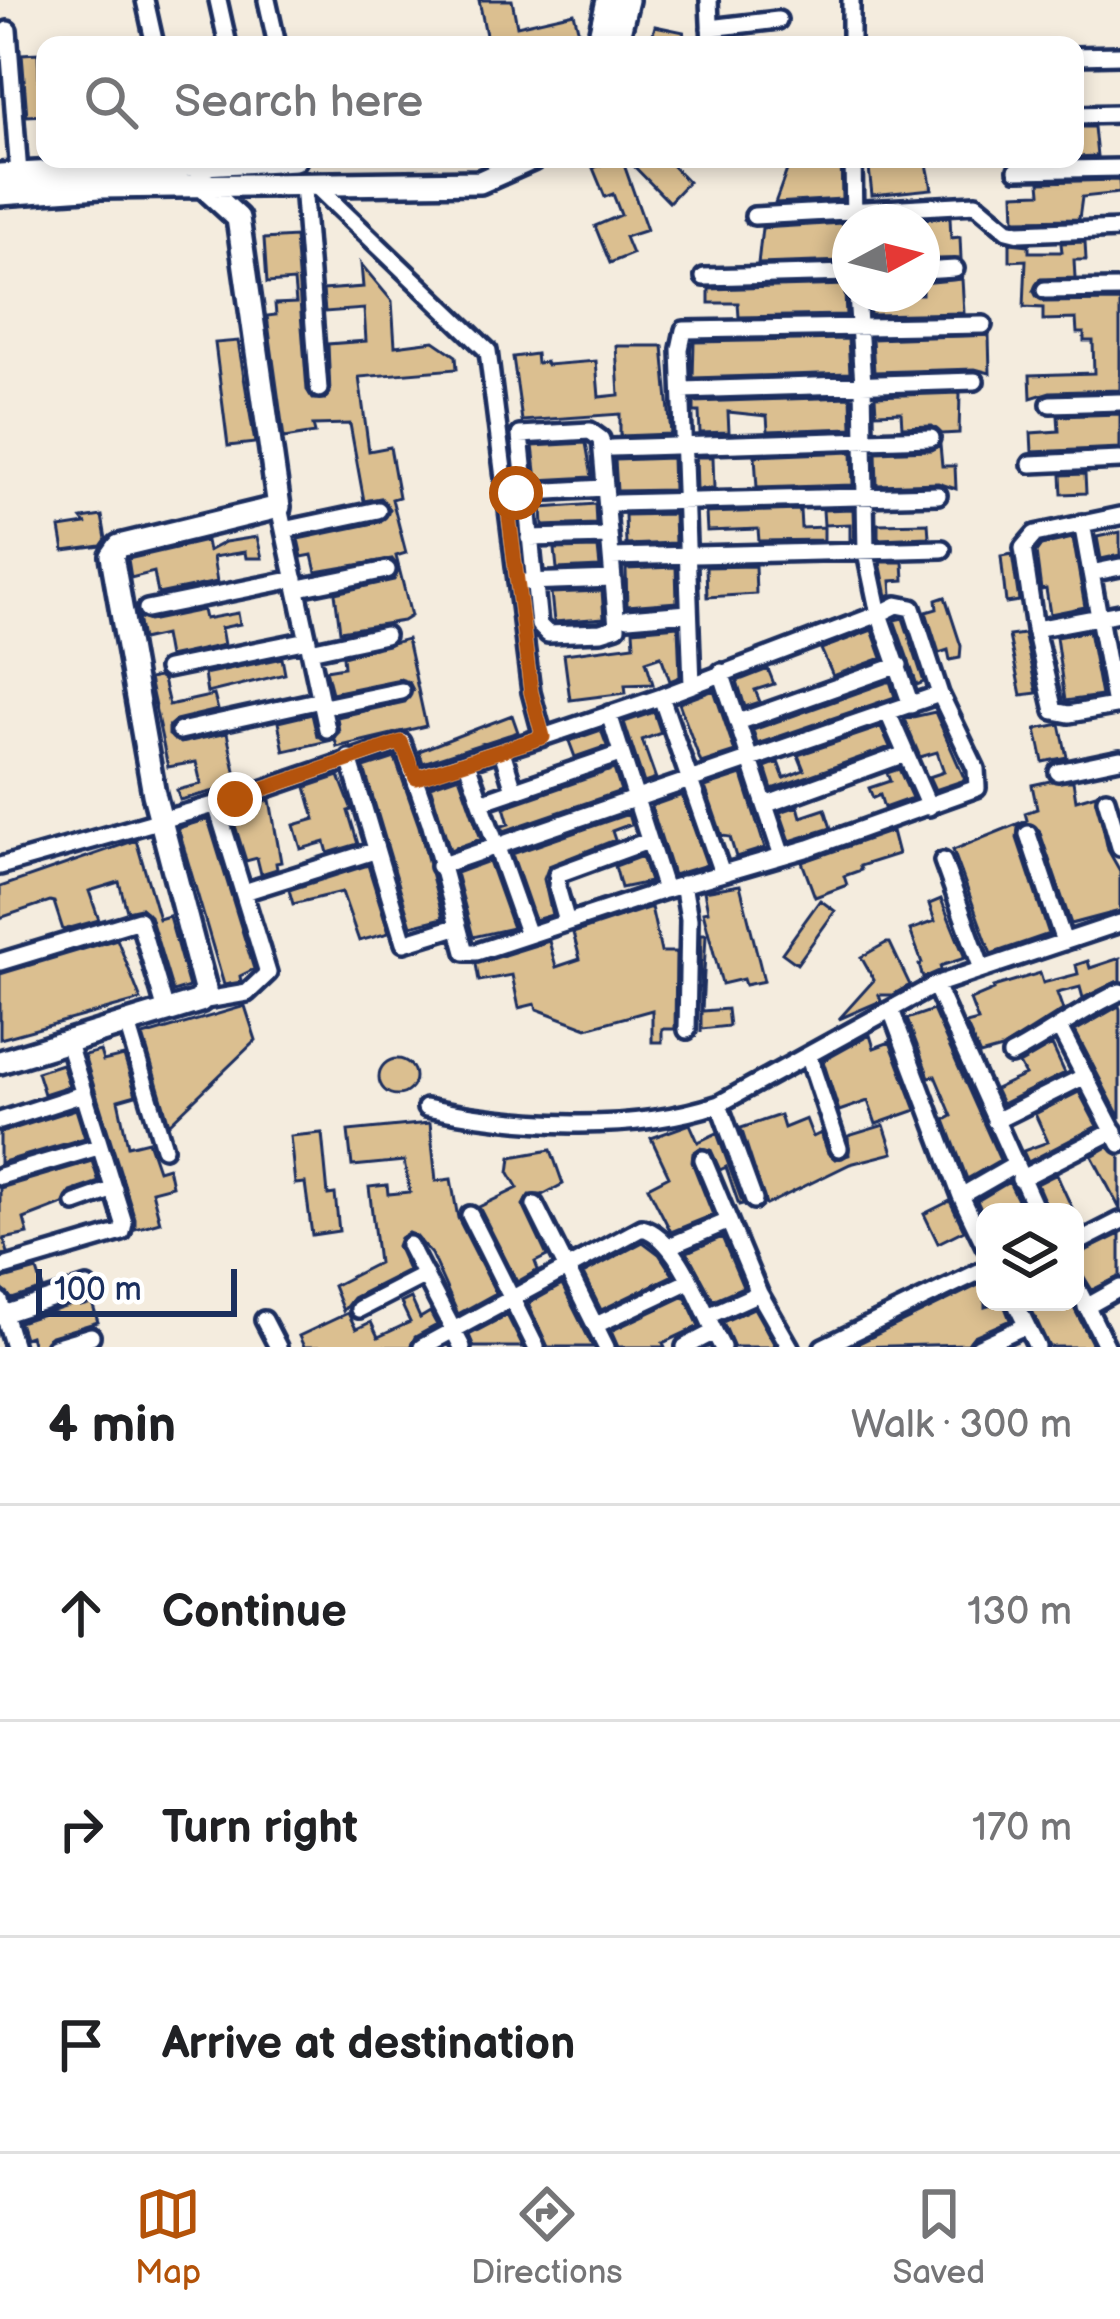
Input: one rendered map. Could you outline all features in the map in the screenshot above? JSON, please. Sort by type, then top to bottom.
[{"type":"street","points":[[146,0],[153,36]]},
{"type":"street","points":[[218,0],[226,36]]},
{"type":"street","points":[[267,0],[275,36]]},
{"type":"street","points":[[600,36],[608,0]]},
{"type":"street","points":[[618,36],[627,0]]},
{"type":"street","points":[[709,0],[711,36]]},
{"type":"street","points":[[850,0],[851,36]]},
{"type":"street","points":[[715,36],[778,20]]},
{"type":"street","points":[[8,30],[9,175],[167,168]]},
{"type":"street","points":[[1084,56],[1120,55]]},
{"type":"street","points":[[1084,115],[1120,114]]},
{"type":"street","points":[[1017,170],[1120,167]]},
{"type":"street","points":[[0,194],[183,168]]},
{"type":"street","points":[[191,168],[238,218],[282,519],[327,729]]},
{"type":"street","points":[[196,168],[309,186],[480,182],[512,168]]},
{"type":"street","points":[[853,168],[854,204]]},
{"type":"street","points":[[309,186],[319,389]]},
{"type":"street","points":[[309,186],[488,351],[506,493],[525,582],[539,625],[548,634],[617,627],[601,439],[590,431],[520,435],[529,538],[525,582],[531,692],[543,737]]},
{"type":"street","points":[[940,205],[976,204],[1007,230],[1019,233],[1120,229]]},
{"type":"street","points":[[754,215],[832,215]]},
{"type":"street","points":[[940,270],[955,269]]},
{"type":"street","points":[[704,277],[832,274]]},
{"type":"street","points":[[1045,290],[1120,289]]},
{"type":"street","points":[[859,312],[866,553],[879,614],[911,705]]},
{"type":"street","points":[[692,685],[680,349],[684,330],[983,326]]},
{"type":"street","points":[[683,390],[975,381]]},
{"type":"street","points":[[1050,404],[1120,402]]},
{"type":"street","points":[[612,448],[931,438]]},
{"type":"street","points":[[1031,464],[1120,460]]},
{"type":"street","points":[[506,493],[604,488]]},
{"type":"street","points":[[616,503],[938,495]]},
{"type":"street","points":[[200,1001],[206,989],[160,820],[113,550],[282,519],[378,510]]},
{"type":"street","points":[[1082,523],[1097,618],[1113,660],[1117,705],[1060,715],[1054,711],[1035,629],[1023,548],[1035,534],[1082,523],[1120,516]]},
{"type":"street","points":[[529,538],[609,536]]},
{"type":"street","points":[[611,557],[942,549]]},
{"type":"street","points":[[1091,573],[1120,567]]},
{"type":"street","points":[[147,609],[387,570]]},
{"type":"street","points":[[525,582],[613,579]]},
{"type":"street","points":[[0,866],[216,804],[401,742],[416,778],[465,952],[477,952],[929,807],[977,788],[979,779],[940,694],[912,608],[897,605],[661,697],[416,778]]},
{"type":"street","points":[[628,617],[688,613]]},
{"type":"street","points":[[1035,629],[1120,614]]},
{"type":"street","points":[[167,669],[386,634]]},
{"type":"street","points":[[738,722],[899,665]]},
{"type":"street","points":[[721,672],[782,856]]},
{"type":"street","points":[[180,731],[401,692]]},
{"type":"street","points":[[440,866],[940,694]]},
{"type":"street","points":[[661,697],[722,873]]},
{"type":"street","points":[[889,713],[929,807]]},
{"type":"street","points":[[609,714],[648,842],[688,920],[687,1030]]},
{"type":"street","points":[[502,751],[514,790]]},
{"type":"street","points":[[481,802],[620,754]]},
{"type":"street","points":[[765,805],[905,754]]},
{"type":"street","points":[[349,758],[404,943],[456,927]]},
{"type":"street","points":[[1058,772],[1120,759]]},
{"type":"street","points":[[467,764],[527,935]]},
{"type":"street","points":[[1106,799],[1120,847]]},
{"type":"street","points":[[0,1062],[200,1001],[247,993],[268,973],[216,804]]},
{"type":"street","points":[[1028,834],[1064,942]]},
{"type":"street","points":[[567,922],[558,874],[648,842]]},
{"type":"street","points":[[244,892],[374,851]]},
{"type":"street","points":[[943,861],[982,969]]},
{"type":"street","points":[[0,962],[139,920],[166,1011]]},
{"type":"street","points":[[426,1108],[543,1125],[676,1115],[719,1104],[935,985],[1120,923]]},
{"type":"street","points":[[935,985],[1032,1203]]},
{"type":"street","points":[[1011,1055],[1060,1029],[1079,1010],[1118,998]]},
{"type":"street","points":[[891,1010],[976,1227]]},
{"type":"street","points":[[127,1024],[164,1148]]},
{"type":"street","points":[[961,1196],[1115,1126],[1060,1029]]},
{"type":"street","points":[[0,1268],[122,1232],[124,1223],[67,1040]]},
{"type":"street","points":[[808,1055],[839,1148]]},
{"type":"street","points":[[995,1120],[1085,1076]]},
{"type":"street","points":[[0,1121],[83,1094]]},
{"type":"street","points":[[719,1104],[754,1201]]},
{"type":"street","points":[[0,1176],[98,1147]]},
{"type":"street","points":[[703,1160],[760,1293],[790,1347]]},
{"type":"street","points":[[75,1203],[114,1189]]},
{"type":"street","points":[[536,1205],[606,1347]]},
{"type":"street","points":[[470,1215],[536,1347]]},
{"type":"street","points":[[1084,1239],[1120,1220]]},
{"type":"street","points":[[672,1245],[729,1221]]},
{"type":"street","points":[[422,1347],[642,1228],[672,1245],[715,1331]]},
{"type":"street","points":[[409,1245],[462,1347]]},
{"type":"street","points":[[824,1347],[976,1273]]},
{"type":"street","points":[[359,1309],[425,1275]]},
{"type":"street","points":[[596,1325],[687,1282]]},
{"type":"street","points":[[14,1347],[2,1308],[87,1287]]},
{"type":"street","points":[[1086,1307],[1120,1288]]},
{"type":"street","points":[[685,1347],[715,1331],[760,1293]]},
{"type":"street","points":[[1084,1302],[1107,1347]]},
{"type":"street","points":[[1019,1311],[1036,1347]]},
{"type":"street","points":[[264,1320],[278,1347]]},
{"type":"street","points":[[979,1347],[1025,1326]]},
{"type":"street","points":[[54,1347],[91,1336]]},
{"type":"building","points":[[479,0],[512,0],[517,26],[574,13],[580,36],[486,36]]},
{"type":"building","points":[[655,26],[684,32],[682,36],[652,36]]},
{"type":"building","points":[[36,53],[36,116],[27,116],[22,54]]},
{"type":"building","points":[[1084,127],[1094,127],[1097,156],[1084,157]]},
{"type":"building","points":[[593,168],[625,168],[647,230],[625,237],[632,254],[610,263],[595,226],[621,215],[613,194],[605,197]]},
{"type":"building","points":[[636,168],[675,168],[688,182],[669,202]]},
{"type":"building","points":[[788,168],[841,168],[842,199],[775,203]]},
{"type":"building","points":[[869,168],[928,168],[932,189],[872,195]]},
{"type":"building","points":[[1119,180],[1120,193],[1082,197],[1079,219],[1015,220],[1014,194],[1041,193],[1040,182]]},
{"type":"building","points":[[950,217],[951,238],[960,237],[961,259],[940,259],[940,218]]},
{"type":"building","points":[[832,224],[832,261],[758,264],[762,228]]},
{"type":"building","points":[[295,237],[307,390],[313,399],[325,399],[330,393],[328,344],[366,341],[364,309],[325,312],[323,290],[363,287],[361,264],[392,301],[395,346],[434,341],[456,356],[457,369],[359,377],[369,451],[390,447],[399,497],[392,499],[406,553],[396,556],[411,616],[403,621],[340,631],[335,593],[394,580],[399,569],[392,559],[316,572],[312,555],[302,557],[298,539],[380,522],[390,509],[381,498],[364,501],[350,424],[313,425],[315,433],[284,438],[267,316],[276,315],[275,304],[296,303],[294,281],[267,283],[264,239]]},
{"type":"building","points":[[1085,242],[1086,260],[1074,260],[1075,278],[1040,279],[1033,291],[1045,302],[1120,301],[1120,390],[1050,392],[1031,398],[1030,375],[1094,373],[1093,341],[1084,341],[1084,333],[1077,333],[1076,319],[1043,320],[1043,308],[1024,307],[1026,260],[1010,261],[1010,243],[1029,245],[1029,252],[1062,252],[1061,243]]},
{"type":"building","points":[[962,279],[964,313],[870,315],[940,312],[940,281]]},
{"type":"building","points":[[832,285],[832,312],[846,315],[739,317],[738,303],[709,303],[709,289]]},
{"type":"building","points":[[989,335],[990,373],[975,369],[874,372],[872,339]]},
{"type":"building","points":[[848,339],[850,373],[693,378],[694,342]]},
{"type":"building","points":[[238,341],[255,443],[228,446],[215,343]]},
{"type":"building","points":[[616,346],[663,346],[671,434],[620,436],[620,414],[522,421],[513,357],[536,354],[537,363],[547,365],[596,361],[599,397],[619,395]]},
{"type":"building","points":[[960,393],[959,433],[942,434],[932,426],[902,427],[901,412],[876,413],[875,396]]},
{"type":"building","points":[[851,397],[852,428],[768,431],[767,416],[728,412],[729,432],[700,433],[699,412],[694,412],[694,402]]},
{"type":"building","points":[[1120,414],[1120,448],[1032,452],[1031,433],[1059,431],[1058,416]]},
{"type":"building","points":[[586,443],[592,477],[537,480],[533,446]]},
{"type":"building","points":[[940,445],[942,466],[955,466],[956,489],[938,483],[877,485],[876,452],[931,450]]},
{"type":"building","points":[[852,452],[853,485],[757,488],[755,456]]},
{"type":"building","points":[[696,457],[713,457],[714,489],[697,489]]},
{"type":"building","points":[[672,458],[673,490],[617,491],[615,460]]},
{"type":"building","points":[[1085,474],[1086,493],[1062,494],[1061,475]]},
{"type":"building","points":[[595,504],[596,524],[543,526],[542,508]]},
{"type":"building","points":[[853,509],[854,539],[850,539],[850,524],[824,525],[823,510]]},
{"type":"building","points":[[800,510],[801,528],[824,527],[824,540],[759,541],[758,529],[707,531],[706,513]]},
{"type":"building","points":[[674,514],[675,543],[626,545],[625,515]]},
{"type":"building","points":[[102,516],[106,539],[101,546],[64,551],[60,528]]},
{"type":"building","points":[[928,523],[929,537],[878,539],[878,524]]},
{"type":"building","points":[[1120,532],[1120,555],[1101,559],[1097,537]]},
{"type":"building","points":[[257,537],[262,558],[246,558],[245,552],[213,557],[217,582],[158,594],[154,572],[131,578],[128,559],[206,541],[208,551],[225,542]]},
{"type":"building","points":[[1073,538],[1085,607],[1050,614],[1036,552],[1041,545]]},
{"type":"building","points":[[598,548],[600,567],[557,569],[555,549]]},
{"type":"building","points":[[1012,554],[1019,601],[1006,603],[1001,556]]},
{"type":"building","points":[[880,562],[903,562],[904,580],[891,581],[892,594],[887,596]]},
{"type":"building","points":[[755,566],[756,594],[707,597],[706,567]]},
{"type":"building","points":[[676,567],[677,602],[627,606],[626,569]]},
{"type":"building","points":[[602,591],[604,618],[554,622],[551,593]]},
{"type":"building","points":[[945,597],[961,646],[960,658],[950,660],[948,650],[939,653],[926,612],[937,609],[936,600]]},
{"type":"building","points":[[203,610],[205,619],[238,613],[240,624],[221,628],[224,645],[168,657],[164,635],[142,640],[138,617],[149,621]]},
{"type":"building","points":[[903,618],[924,682],[917,685],[894,620]]},
{"type":"building","points":[[678,626],[680,677],[670,681],[661,656],[646,661],[653,684],[625,685],[626,693],[570,700],[564,654],[634,645],[633,630]]},
{"type":"building","points":[[872,630],[882,658],[833,676],[821,649]]},
{"type":"building","points":[[1089,631],[1101,696],[1065,701],[1056,637]]},
{"type":"building","points":[[1024,634],[1037,693],[1021,695],[1009,636]]},
{"type":"building","points":[[407,639],[426,726],[337,747],[335,739],[331,740],[339,732],[337,717],[405,702],[413,690],[400,679],[332,693],[326,670],[344,667],[343,656]]},
{"type":"building","points":[[282,658],[285,674],[207,693],[204,674]]},
{"type":"building","points":[[768,669],[774,684],[755,690],[760,702],[745,707],[737,681]]},
{"type":"building","points":[[158,677],[169,705],[214,695],[218,710],[176,720],[169,726],[169,735],[181,743],[227,733],[238,785],[180,800],[177,790],[201,784],[196,762],[168,767],[149,679]]},
{"type":"building","points":[[890,681],[895,697],[757,744],[753,730]]},
{"type":"building","points":[[714,690],[735,752],[701,763],[679,703]]},
{"type":"building","points":[[654,712],[661,733],[642,740],[656,779],[644,783],[624,722]]},
{"type":"building","points":[[935,712],[965,780],[935,790],[929,777],[944,772],[937,752],[920,757],[904,719]]},
{"type":"building","points":[[312,714],[317,736],[328,741],[284,751],[278,722]]},
{"type":"building","points":[[512,715],[518,732],[423,763],[419,751]]},
{"type":"building","points":[[1060,724],[1067,757],[1043,762],[1036,729]]},
{"type":"building","points":[[881,727],[890,747],[772,789],[765,767],[778,762],[784,778],[804,770],[798,755]]},
{"type":"building","points":[[601,730],[607,746],[575,757],[569,741]]},
{"type":"building","points":[[395,758],[443,918],[411,926],[364,768]]},
{"type":"building","points":[[614,769],[621,791],[504,831],[502,826],[509,824],[504,807]]},
{"type":"building","points":[[899,769],[912,798],[884,808],[880,795],[873,798],[869,788],[890,781],[887,773]]},
{"type":"building","points":[[742,775],[765,848],[736,857],[730,837],[722,836],[705,787]]},
{"type":"building","points":[[339,776],[358,844],[328,853],[325,842],[301,849],[294,825],[315,819],[306,787]]},
{"type":"building","points":[[459,776],[481,839],[450,850],[430,786]]},
{"type":"building","points":[[1073,781],[1076,800],[1096,794],[1108,850],[1120,871],[1120,911],[1071,924],[1039,830],[1025,822],[1018,827],[1017,838],[1049,934],[991,954],[953,850],[1027,820],[1025,813],[1037,809],[1032,785]]},
{"type":"building","points":[[682,795],[707,865],[673,875],[651,806]]},
{"type":"building","points":[[270,800],[281,862],[276,863],[277,869],[261,874],[257,858],[246,861],[231,813]]},
{"type":"building","points":[[798,806],[801,817],[825,809],[831,828],[790,841],[780,812]]},
{"type":"building","points":[[628,814],[631,824],[612,831],[615,840],[549,866],[544,879],[552,915],[535,920],[512,854]]},
{"type":"building","points":[[208,819],[254,969],[240,976],[241,982],[224,985],[178,828]]},
{"type":"building","points":[[892,831],[898,854],[860,866],[861,870],[844,876],[847,885],[815,897],[802,862]]},
{"type":"building","points":[[136,840],[159,919],[169,916],[189,987],[173,992],[150,916],[141,908],[127,911],[119,882],[89,891],[99,920],[63,930],[50,901],[0,918],[0,887]]},
{"type":"building","points":[[642,856],[650,882],[621,888],[615,866]]},
{"type":"building","points":[[489,861],[513,928],[473,937],[456,873]]},
{"type":"building","points":[[368,865],[389,933],[359,941],[342,892],[293,904],[289,890]]},
{"type":"building","points":[[740,885],[764,981],[722,984],[703,912],[708,911],[704,891]]},
{"type":"building","points":[[941,899],[965,958],[923,978],[910,930],[935,921],[929,904]]},
{"type":"building","points":[[820,900],[835,911],[797,964],[782,953]]},
{"type":"building","points":[[651,907],[661,952],[676,952],[675,1029],[662,1029],[662,1042],[652,1042],[652,1010],[587,1028],[537,1009],[535,1004],[519,1008],[512,975],[479,981],[476,964],[549,941],[556,967],[580,959],[573,933]]},
{"type":"building","points":[[701,934],[706,934],[702,1011],[727,1009],[729,1026],[701,1029]]},
{"type":"building","points":[[117,939],[141,1000],[0,1039],[0,974]]},
{"type":"building","points":[[886,943],[910,985],[892,995],[879,995],[881,1001],[839,1019],[874,980],[861,957]]},
{"type":"building","points":[[1120,958],[1120,980],[1083,998],[1080,987],[1057,993],[1063,1010],[1001,1049],[980,1055],[966,1024],[978,1021],[970,1000],[993,987],[1040,973],[1043,983],[1078,974],[1076,965],[1088,961],[1090,968]]},
{"type":"building","points":[[245,1006],[256,1040],[169,1124],[143,1036]]},
{"type":"building","points":[[1120,1009],[1120,1118],[1075,1031]]},
{"type":"building","points":[[933,1010],[1000,1160],[967,1179],[945,1120],[952,1116],[935,1076],[929,1077],[907,1019]]},
{"type":"building","points":[[870,1035],[874,1048],[890,1042],[916,1110],[876,1124],[868,1101],[839,1111],[823,1061]]},
{"type":"building","points":[[1052,1045],[1065,1073],[1002,1104],[995,1089],[1025,1075],[1019,1064]]},
{"type":"building","points":[[100,1051],[103,1061],[124,1056],[136,1095],[118,1100],[128,1146],[148,1141],[158,1170],[168,1167],[172,1186],[152,1191],[160,1222],[135,1229],[84,1055]]},
{"type":"building","points":[[397,1059],[410,1064],[415,1077],[410,1090],[397,1095],[384,1090],[379,1077],[384,1064]]},
{"type":"building","points":[[62,1064],[69,1086],[44,1094],[37,1072]]},
{"type":"building","points":[[1079,1092],[1097,1126],[1028,1162],[1023,1151],[1048,1142],[1035,1114]]},
{"type":"building","points":[[76,1109],[85,1138],[0,1163],[0,1133]]},
{"type":"building","points":[[780,1115],[784,1128],[806,1119],[813,1137],[821,1133],[835,1159],[849,1155],[848,1136],[884,1125],[893,1153],[850,1164],[766,1205],[741,1128]]},
{"type":"building","points":[[430,1123],[436,1181],[451,1179],[458,1218],[496,1293],[458,1314],[431,1254],[408,1233],[397,1246],[408,1270],[353,1298],[343,1311],[333,1286],[378,1263],[369,1187],[387,1185],[388,1194],[410,1192],[404,1161],[352,1166],[348,1131]]},
{"type":"building","points":[[690,1124],[698,1142],[717,1133],[743,1204],[739,1205],[726,1167],[720,1170],[711,1150],[700,1148],[692,1162],[713,1215],[671,1232],[648,1187],[669,1176],[651,1138]]},
{"type":"building","points":[[322,1133],[328,1195],[335,1194],[339,1231],[312,1235],[305,1183],[295,1184],[290,1136]]},
{"type":"building","points":[[1108,1147],[1120,1156],[1120,1209],[1092,1156]]},
{"type":"building","points":[[551,1150],[563,1184],[542,1195],[529,1195],[523,1205],[547,1256],[535,1262],[538,1270],[517,1282],[479,1207],[518,1188],[509,1173],[511,1157]]},
{"type":"building","points":[[92,1161],[99,1182],[70,1192],[63,1204],[24,1219],[28,1234],[4,1239],[8,1253],[0,1256],[0,1188]]},
{"type":"building","points":[[1057,1174],[1070,1203],[1045,1203],[1037,1184]]},
{"type":"building","points":[[1009,1182],[1020,1203],[978,1203]]},
{"type":"building","points":[[950,1201],[964,1230],[938,1243],[924,1214]]},
{"type":"building","points":[[1120,1234],[1120,1276],[1092,1290],[1084,1277],[1084,1252]]},
{"type":"building","points":[[722,1237],[743,1287],[713,1300],[687,1252]]},
{"type":"building","points":[[643,1242],[659,1254],[673,1275],[601,1310],[583,1274]]},
{"type":"building","points":[[37,1270],[43,1289],[12,1299],[2,1289],[0,1280]]},
{"type":"building","points":[[562,1285],[593,1347],[548,1347],[528,1304]]},
{"type":"building","points":[[976,1286],[976,1311],[1006,1311],[1010,1320],[974,1336],[968,1344],[851,1347]]},
{"type":"building","points":[[685,1296],[699,1326],[663,1343],[665,1347],[618,1347],[611,1331]]},
{"type":"building","points":[[411,1298],[420,1318],[430,1312],[437,1325],[415,1337],[410,1347],[304,1347],[299,1336],[348,1313],[356,1329],[371,1322],[378,1337],[410,1322],[401,1303]]},
{"type":"building","points":[[80,1302],[81,1306],[92,1303],[98,1322],[51,1336],[42,1347],[33,1347],[30,1336],[24,1338],[19,1322]]},
{"type":"building","points":[[754,1308],[776,1347],[734,1347],[723,1322]]},
{"type":"building","points":[[1032,1311],[1076,1311],[1094,1347],[1049,1347]]},
{"type":"building","points":[[507,1315],[523,1347],[474,1347],[469,1335]]},
{"type":"route","points":[[235,799],[401,742],[416,778],[543,737],[531,692],[506,493],[516,493]]}]
